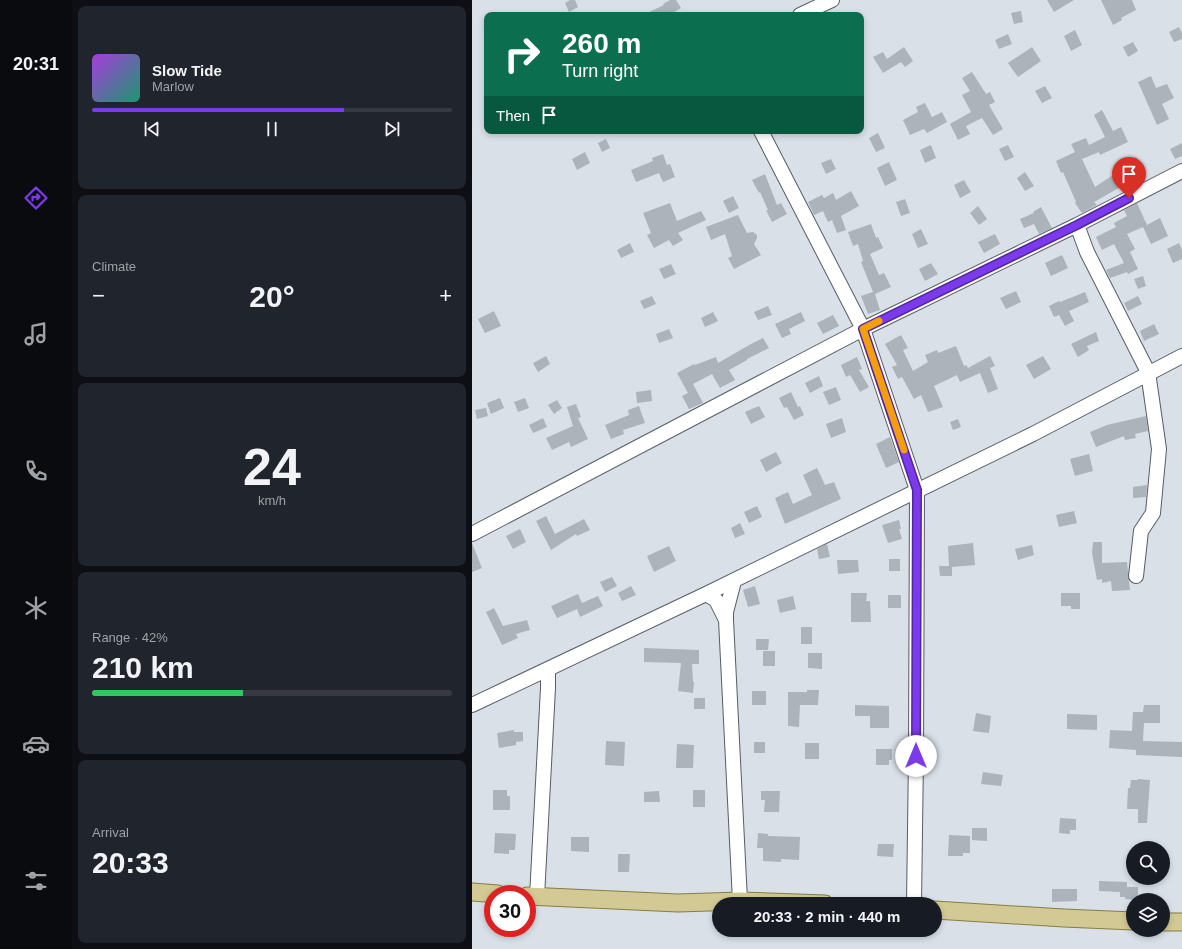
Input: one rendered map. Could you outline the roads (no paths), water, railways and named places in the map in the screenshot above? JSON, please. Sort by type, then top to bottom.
[{"type":"main road","points":[[472,892],[484,893]]},
{"type":"main road","points":[[536,896],[678,903],[712,902]]},
{"type":"main road","points":[[942,910],[1126,921]]},
{"type":"main road","points":[[1170,922],[1182,922]]},
{"type":"street","points":[[806,12],[832,0]]},
{"type":"street","points":[[763,134],[863,329],[917,490],[914,897]]},
{"type":"street","points":[[472,534],[863,329],[1077,225],[1182,170]]},
{"type":"street","points":[[1077,225],[1087,252],[1148,372],[1159,449],[1153,513],[1141,531],[1136,576]]},
{"type":"street","points":[[472,705],[734,581],[1034,434],[1092,404],[1148,372],[1182,356]]},
{"type":"street","points":[[734,581],[726,612],[726,620],[740,897]]},
{"type":"street","points":[[706,594],[716,600],[726,620]]},
{"type":"street","points":[[533,885],[548,688],[548,670]]}]
